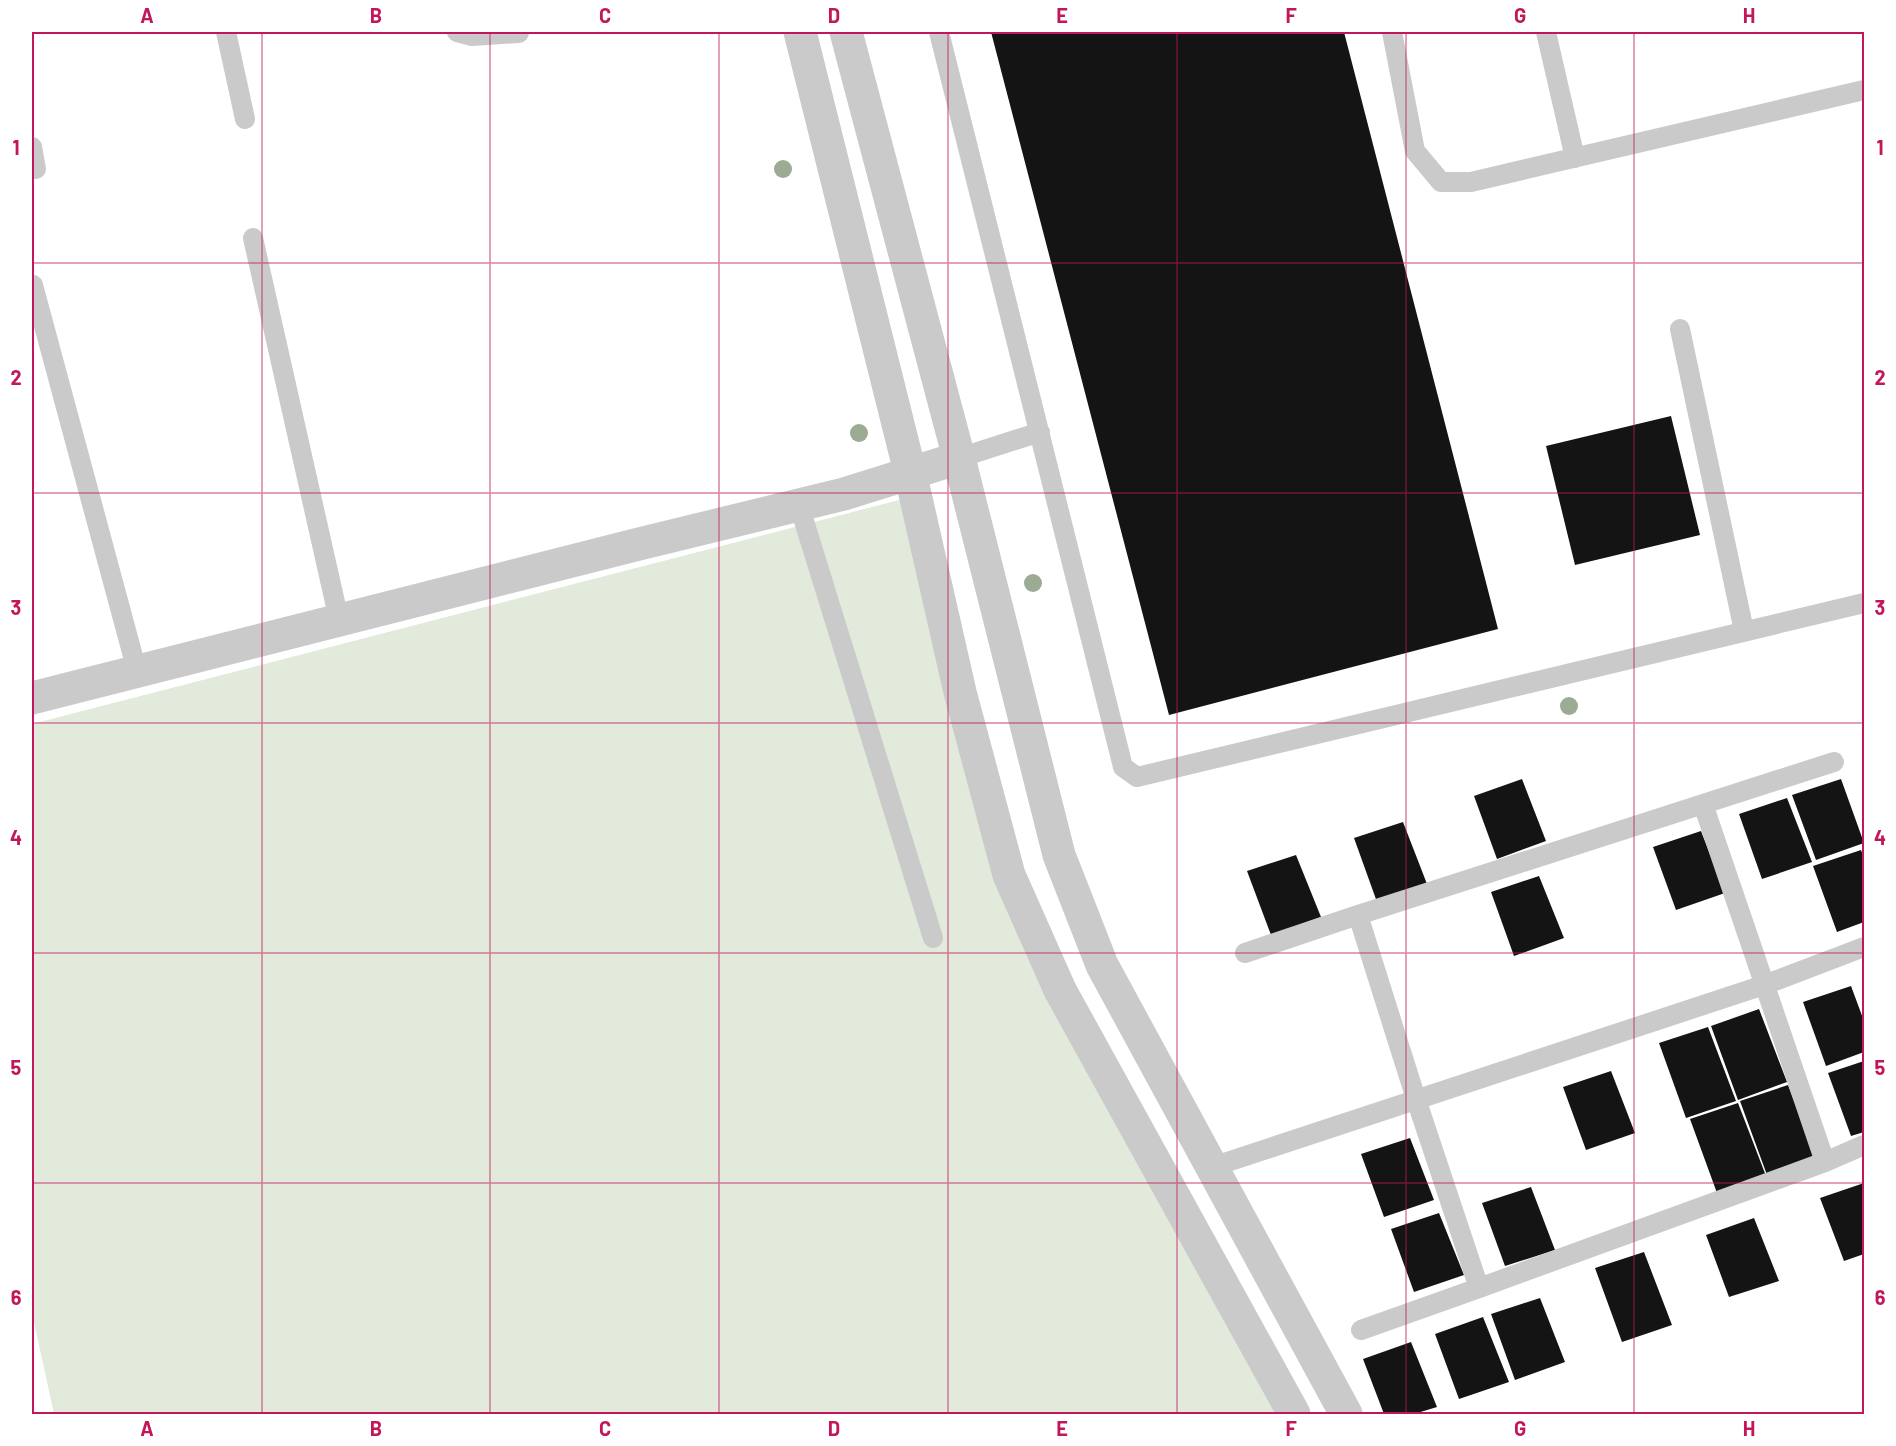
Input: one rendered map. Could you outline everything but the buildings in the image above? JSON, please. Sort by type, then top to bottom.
[{"type":"street","points":[[800,32],[910,472],[960,692],[1009,875],[1060,990],[1294,1414]]},
{"type":"street","points":[[846,32],[959,458],[1059,855],[1102,965],[1346,1414]]},
{"type":"street","points":[[32,698],[844,494],[959,458]]},
{"type":"lane","points":[[226,32],[245,119]]},
{"type":"lane","points":[[457,32],[472,36],[519,33]]},
{"type":"lane","points":[[939,32],[1124,767],[1137,777],[1864,603]]},
{"type":"lane","points":[[1392,32],[1415,152],[1441,182],[1471,182],[1864,90]]},
{"type":"lane","points":[[1546,32],[1575,158]]},
{"type":"lane","points":[[32,147],[36,169]]},
{"type":"lane","points":[[253,238],[339,620]]},
{"type":"lane","points":[[33,285],[137,671]]},
{"type":"lane","points":[[1680,329],[1743,631]]},
{"type":"lane","points":[[959,458],[1040,432]]},
{"type":"lane","points":[[799,505],[933,938]]},
{"type":"lane","points":[[1245,953],[1834,762]]},
{"type":"lane","points":[[1703,804],[1825,1162]]},
{"type":"lane","points":[[1358,915],[1479,1288]]},
{"type":"lane","points":[[1212,1167],[1764,985],[1864,947]]},
{"type":"lane","points":[[1361,1330],[1825,1162],[1864,1145]]},
{"type":"green space","points":[[903,499],[1050,1001],[1275,1414],[54,1414],[32,1313],[32,724]]}]
